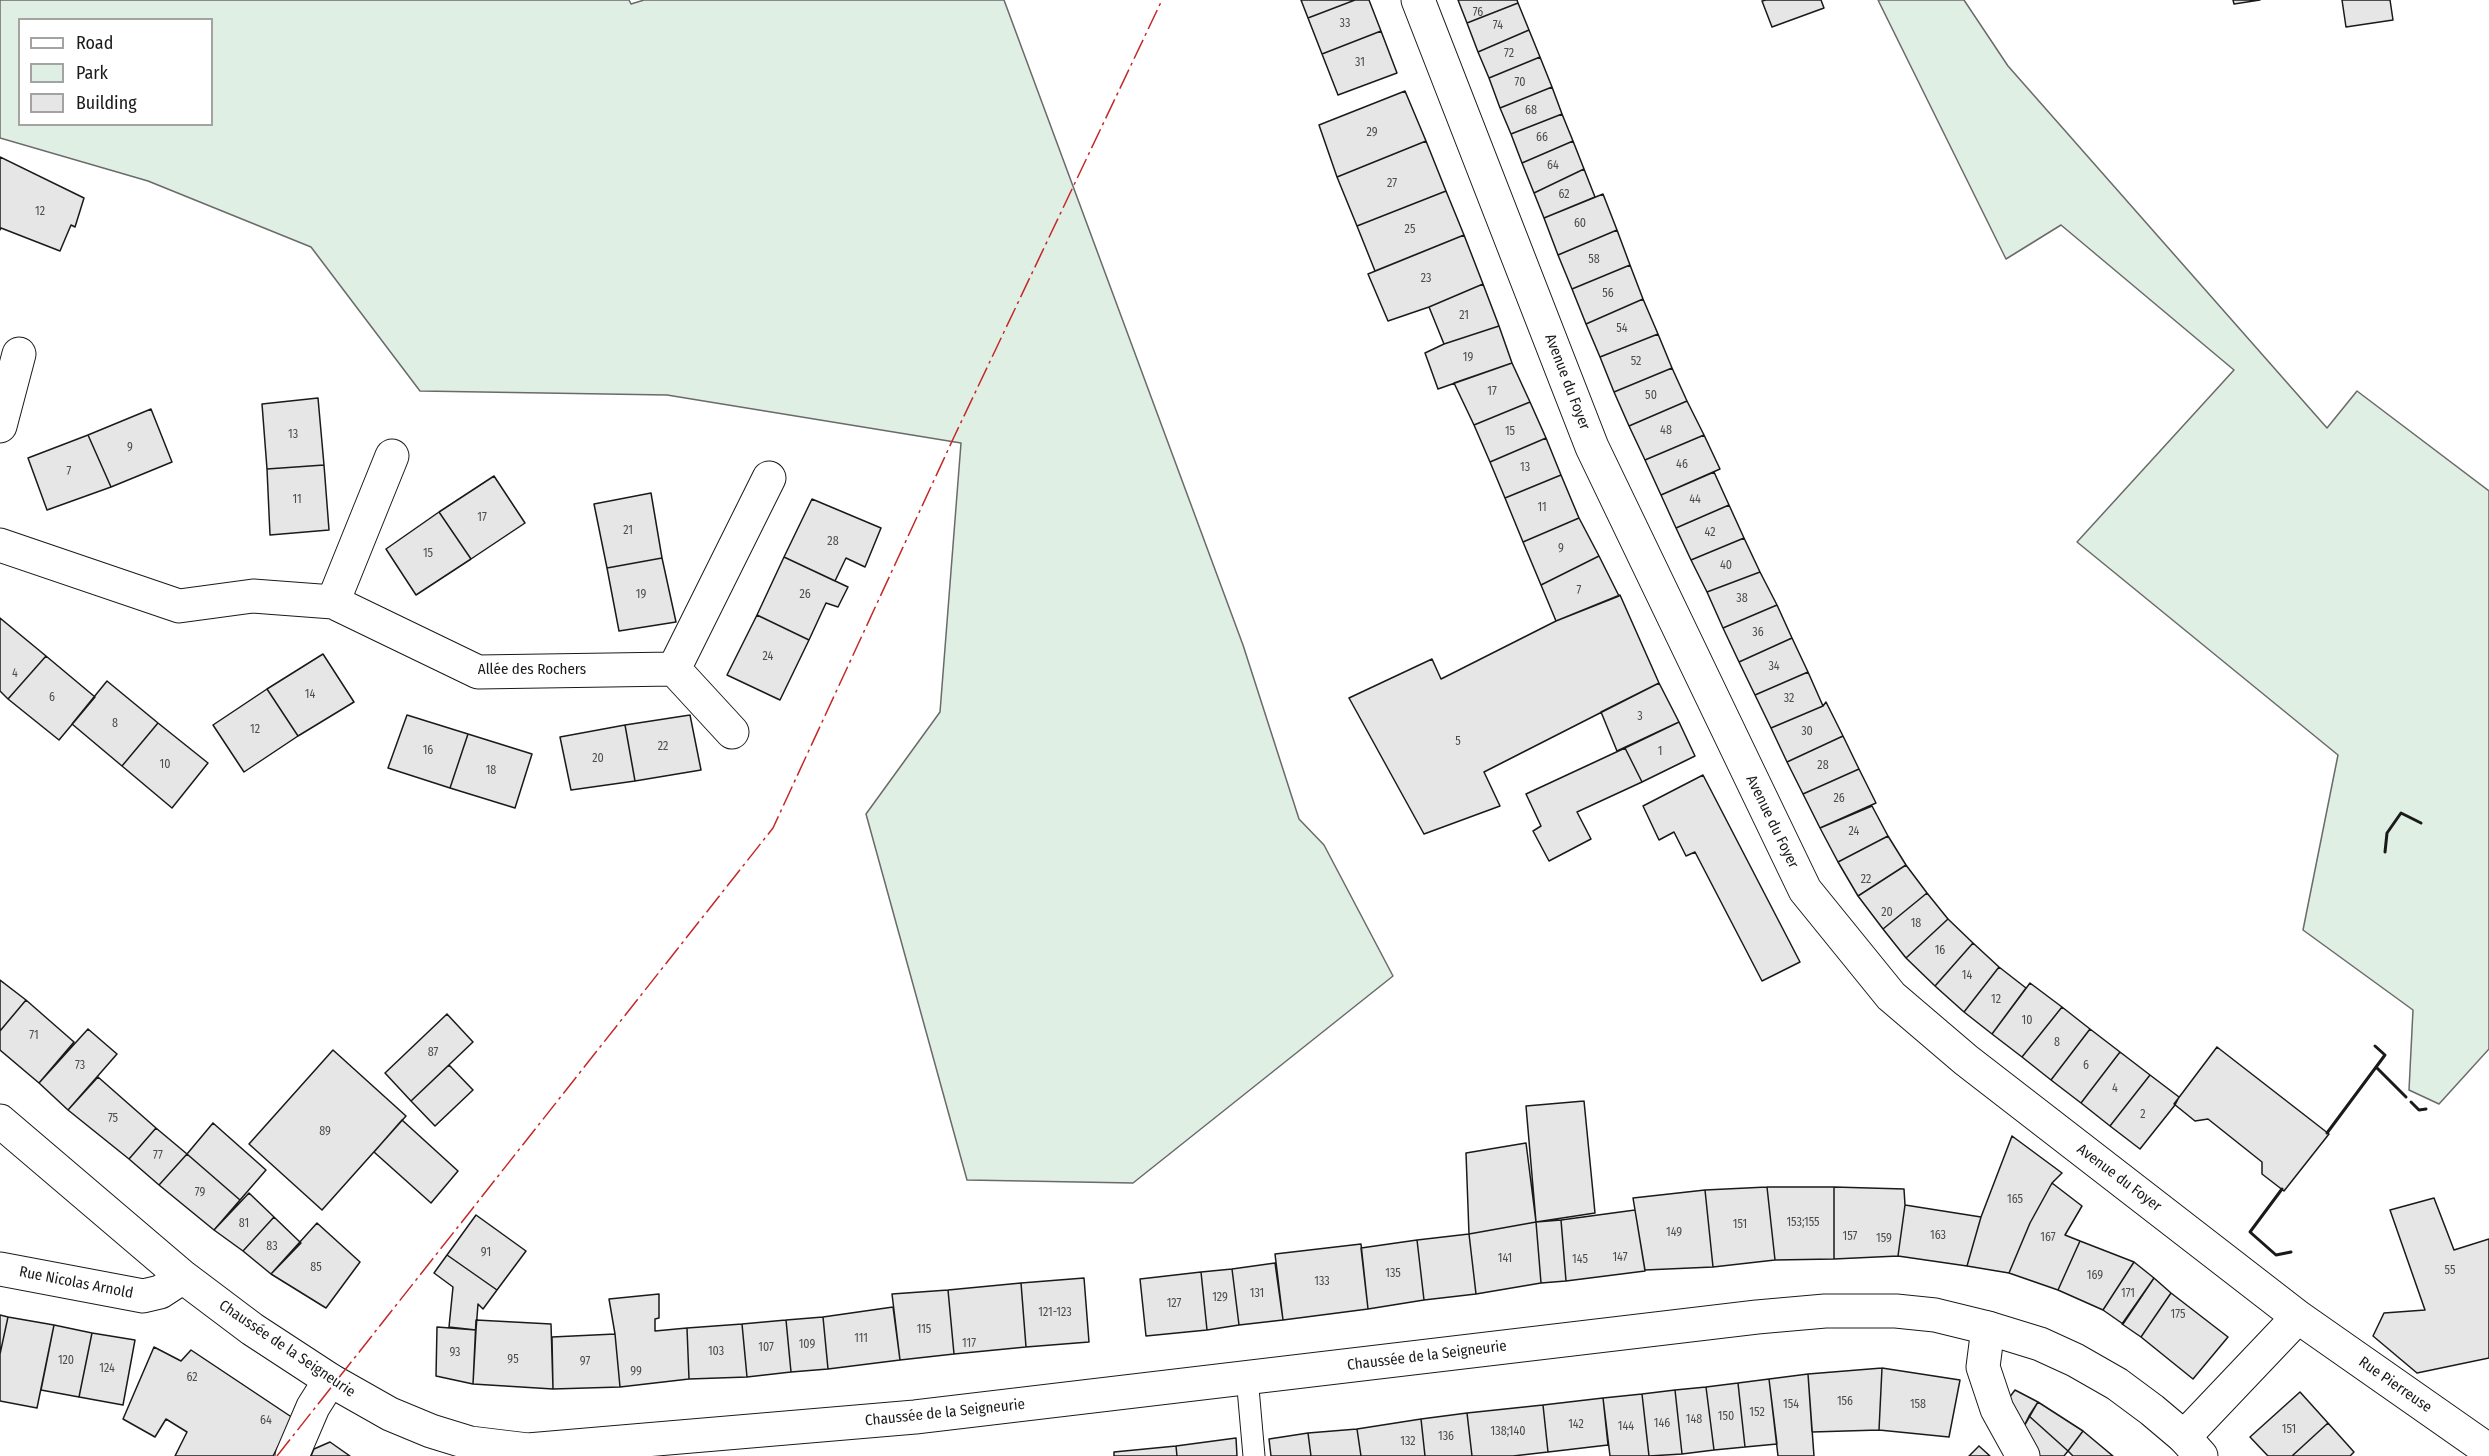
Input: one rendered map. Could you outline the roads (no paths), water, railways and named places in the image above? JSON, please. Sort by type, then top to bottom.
[{"type":"street","name":"Avenue du Foyer","points":[[1418,0],[1592,447],[1805,890],[1891,996],[1966,1060],[2298,1317]]},
{"type":"street","points":[[0,426],[19,354]]},
{"type":"street","points":[[333,602],[392,456]]},
{"type":"street","points":[[732,732],[674,669],[769,478]]},
{"type":"street","name":"Allée des Rochers","points":[[0,545],[179,606],[253,596],[333,602],[478,672],[674,669]]},
{"type":"street","name":"Chaussée de la Seigneurie","points":[[0,1122],[183,1276],[252,1329],[330,1380],[390,1414],[431,1431],[470,1443],[528,1450],[915,1417],[1825,1311],[1896,1311],[1925,1314],[1988,1328],[2040,1344],[2075,1360],[2116,1384],[2192,1447]]},
{"type":"street","name":"Rue Nicolas Arnold","points":[[0,1269],[143,1296],[160,1292],[183,1276]]},
{"type":"street","points":[[2192,1447],[2298,1317]]},
{"type":"street","name":"Rue Pierreuse","points":[[2298,1317],[2478,1443],[2489,1455]]},
{"type":"street","points":[[1988,1328],[1983,1367],[1996,1409],[2023,1456]]},
{"type":"street","points":[[292,1456],[313,1407],[330,1380]]},
{"type":"lane","points":[[1247,1377],[1254,1456]]}]
